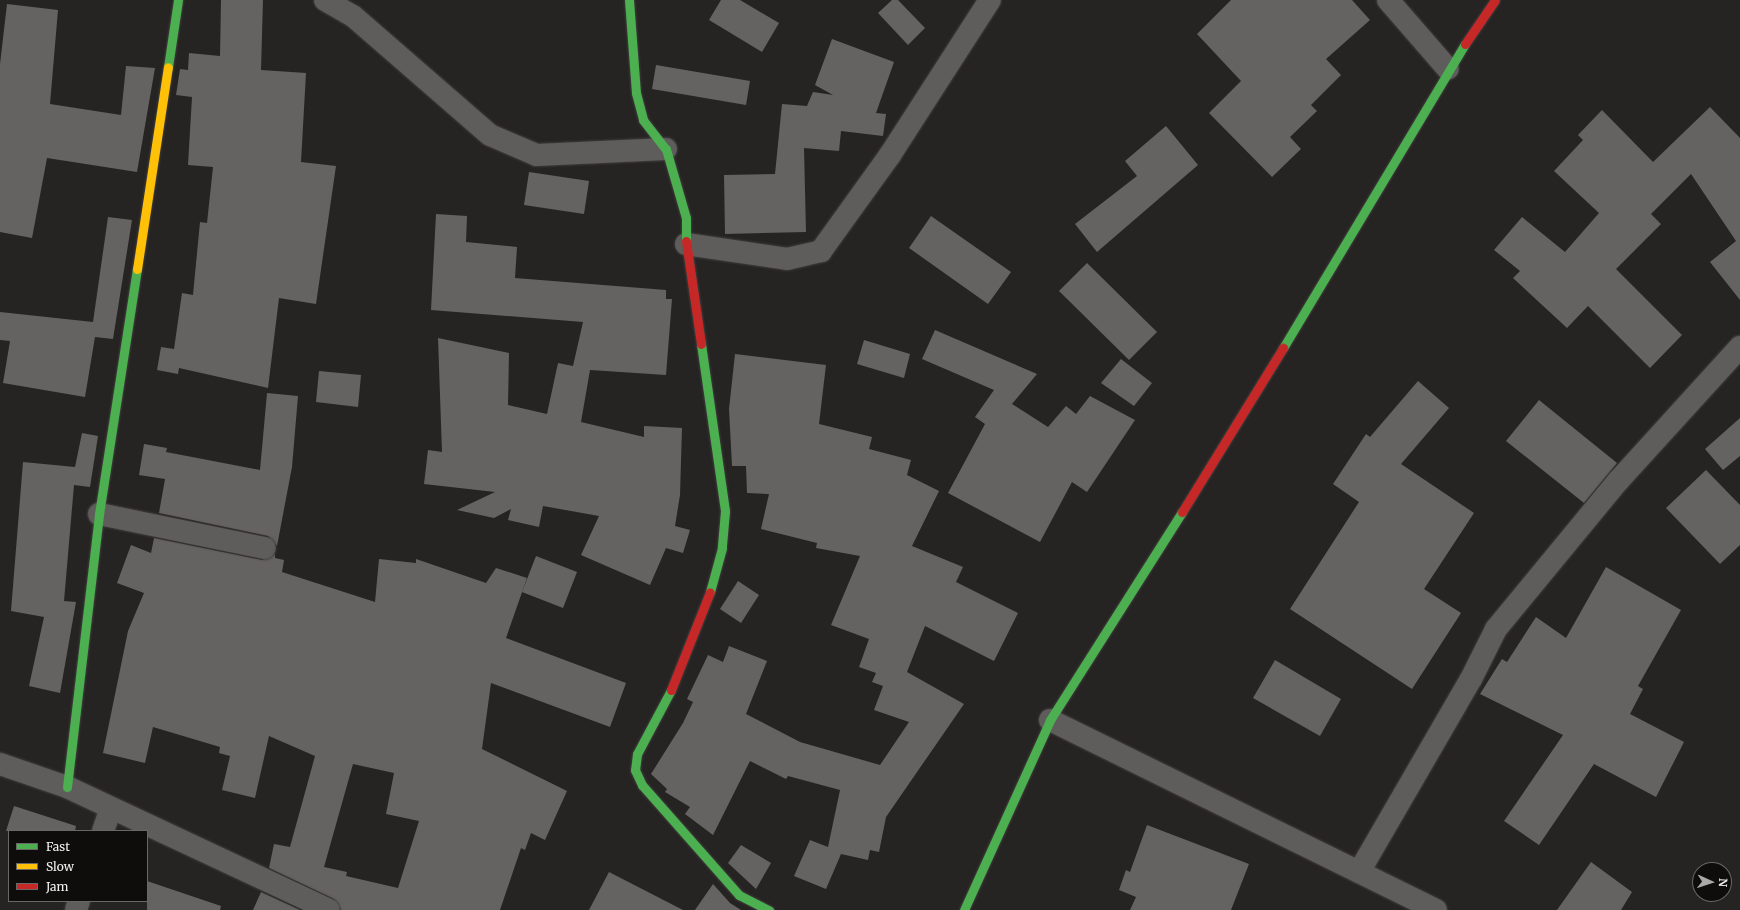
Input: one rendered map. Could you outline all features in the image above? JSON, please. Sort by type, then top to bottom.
[{"type":"street","points":[[67,787],[99,514],[178,0]]},
{"type":"street","points":[[325,0],[353,8],[490,135],[537,155],[666,149]]},
{"type":"street","points":[[629,0],[636,93],[643,120],[666,149],[686,218],[686,244],[725,511],[722,548],[710,593],[662,712],[637,754],[635,770],[642,785],[739,895],[768,910]]},
{"type":"street","points":[[686,244],[787,259],[821,250],[890,155],[990,0]]},
{"type":"street","points":[[1388,0],[1448,69]]},
{"type":"street","points":[[964,910],[1050,720],[1254,398],[1448,69],[1495,0]]},
{"type":"street","points":[[1359,872],[1471,679],[1496,629],[1619,480],[1740,347]]},
{"type":"street","points":[[99,514],[265,548]]},
{"type":"street","points":[[1050,720],[1436,910]]},
{"type":"street","points":[[0,764],[67,787],[329,910]]},
{"type":"street","points":[[103,830],[111,808]]},
{"type":"building","points":[[221,0],[263,0],[261,70],[306,73],[301,162],[336,166],[316,304],[279,298],[268,388],[179,368],[178,374],[157,370],[161,347],[174,349],[182,293],[193,295],[200,222],[207,223],[213,167],[188,165],[192,97],[176,95],[180,69],[188,70],[189,53],[220,56]]},
{"type":"building","points":[[721,0],[740,0],[779,23],[762,52],[709,20]]},
{"type":"building","points":[[892,0],[898,0],[925,28],[908,45],[878,13]]},
{"type":"building","points":[[1231,0],[1352,0],[1370,20],[1326,59],[1341,75],[1311,105],[1317,111],[1290,137],[1301,149],[1272,177],[1209,113],[1241,81],[1197,34]]},
{"type":"building","points":[[7,4],[58,10],[50,104],[121,115],[126,66],[155,68],[137,172],[47,158],[32,238],[0,232],[0,64]]},
{"type":"building","points":[[832,39],[894,62],[876,113],[886,114],[883,136],[841,131],[839,151],[804,148],[806,232],[725,234],[724,175],[775,174],[782,104],[807,106],[813,92],[833,95],[815,85]]},
{"type":"building","points":[[656,65],[750,81],[746,105],[652,89]]},
{"type":"building","points":[[1710,107],[1740,138],[1740,300],[1710,262],[1736,241],[1691,174],[1651,214],[1661,224],[1616,269],[1682,335],[1650,368],[1588,306],[1567,328],[1513,278],[1520,271],[1494,250],[1522,217],[1565,252],[1599,213],[1554,171],[1583,140],[1578,135],[1602,110],[1653,162]]},
{"type":"building","points":[[1166,126],[1198,165],[1097,252],[1075,224],[1137,176],[1125,161]]},
{"type":"building","points":[[529,172],[589,181],[584,214],[524,205]]},
{"type":"building","points":[[436,214],[467,216],[466,242],[517,247],[515,278],[666,290],[666,299],[672,299],[666,375],[590,370],[581,422],[644,437],[644,426],[682,428],[680,495],[675,526],[690,530],[683,553],[666,548],[650,585],[581,555],[599,516],[543,506],[539,527],[508,520],[511,509],[494,518],[457,510],[495,492],[424,484],[428,450],[442,452],[438,338],[509,353],[508,405],[547,414],[558,363],[573,366],[583,322],[431,310]]},
{"type":"building","points":[[931,216],[1011,272],[988,304],[909,248]]},
{"type":"building","points":[[108,217],[132,220],[113,339],[95,337],[85,397],[3,383],[10,341],[0,340],[0,312],[93,322]]},
{"type":"building","points":[[1087,263],[1157,332],[1129,360],[1059,291]]},
{"type":"building","points":[[935,330],[1037,374],[1012,404],[1048,427],[1066,406],[1076,414],[1090,396],[1135,420],[1087,492],[1072,482],[1040,542],[948,493],[985,424],[975,417],[994,390],[922,359]]},
{"type":"building","points":[[864,340],[910,354],[904,378],[857,364]]},
{"type":"building","points":[[735,354],[826,365],[819,424],[872,437],[869,449],[911,460],[907,475],[939,491],[912,546],[963,567],[956,582],[1018,613],[994,661],[925,626],[907,672],[964,704],[886,817],[879,852],[870,850],[868,860],[841,854],[826,889],[794,876],[810,840],[828,847],[840,790],[788,776],[786,779],[750,761],[713,835],[685,814],[690,807],[665,792],[667,789],[651,774],[683,723],[693,702],[687,699],[708,655],[723,662],[729,646],[767,661],[746,714],[800,742],[880,765],[909,722],[874,710],[883,686],[872,682],[876,673],[859,667],[869,639],[831,625],[860,556],[816,548],[817,543],[761,529],[769,494],[747,493],[746,466],[732,466],[729,409]]},
{"type":"building","points":[[1121,359],[1152,383],[1134,406],[1101,383]]},
{"type":"building","points":[[319,371],[361,375],[358,407],[316,402]]},
{"type":"building","points":[[1418,381],[1449,408],[1401,464],[1474,513],[1424,589],[1461,613],[1412,689],[1290,609],[1359,502],[1333,484],[1366,434],[1370,437]]},
{"type":"building","points":[[267,393],[298,396],[292,467],[277,546],[268,536],[159,513],[165,479],[139,475],[144,444],[167,448],[166,452],[260,470]]},
{"type":"building","points":[[1539,400],[1617,463],[1584,503],[1506,441]]},
{"type":"building","points":[[1740,418],[1740,456],[1723,470],[1705,449]]},
{"type":"building","points":[[82,433],[98,436],[90,487],[74,485],[64,601],[76,602],[60,693],[29,686],[44,617],[11,611],[23,462],[75,467]]},
{"type":"building","points":[[1706,470],[1740,505],[1740,545],[1720,564],[1666,508]]},
{"type":"building","points":[[154,538],[262,560],[275,554],[275,558],[284,560],[282,572],[375,602],[379,559],[416,563],[416,559],[486,583],[496,568],[527,578],[506,638],[626,683],[610,727],[491,683],[482,749],[567,791],[545,840],[531,833],[525,850],[521,848],[500,910],[341,910],[334,899],[269,868],[274,844],[290,847],[315,756],[269,736],[255,798],[222,790],[230,756],[219,753],[220,747],[153,727],[145,763],[103,753],[128,631],[144,593],[117,583],[131,545],[151,553]],"holes":[[[353,764],[394,773],[386,814],[419,821],[398,888],[346,876],[347,872],[324,867]]]},
{"type":"building","points":[[536,556],[577,572],[563,608],[522,592]]},
{"type":"building","points":[[1606,567],[1681,610],[1638,686],[1643,689],[1630,714],[1684,742],[1656,797],[1594,764],[1539,845],[1504,821],[1563,735],[1480,694],[1502,659],[1507,662],[1536,617],[1566,638]]},
{"type":"building","points":[[738,581],[759,595],[741,623],[720,609]]},
{"type":"building","points":[[1275,660],[1341,699],[1320,736],[1253,698]]},
{"type":"building","points":[[14,806],[76,826],[75,830],[6,831]]},
{"type":"building","points":[[1147,825],[1249,864],[1231,910],[1130,910],[1136,897],[1119,890],[1126,870],[1130,872]]},
{"type":"building","points":[[741,845],[771,863],[756,889],[728,863]]},
{"type":"building","points":[[1591,862],[1632,892],[1621,910],[1557,910]]},
{"type":"building","points":[[609,872],[683,910],[589,910]]},
{"type":"building","points":[[148,881],[221,906],[220,910],[147,910]]},
{"type":"building","points":[[713,884],[730,903],[741,910],[695,910]]},
{"type":"building","points":[[261,892],[300,910],[253,910]]},
{"type":"traffic: fast","points":[[168,67],[178,0]]},
{"type":"traffic: fast","points":[[629,0],[636,93],[643,120],[666,149],[686,218],[686,241]]},
{"type":"traffic: fast","points":[[1283,348],[1465,44]]},
{"type":"traffic: fast","points":[[67,787],[99,514],[137,269]]},
{"type":"traffic: fast","points":[[701,344],[725,511],[722,548],[710,592]]},
{"type":"traffic: fast","points":[[964,910],[1050,720],[1182,512]]},
{"type":"traffic: fast","points":[[671,690],[637,754],[635,770],[642,785],[739,895],[769,910]]},
{"type":"traffic: slow","points":[[137,269],[168,67]]},
{"type":"traffic: jam","points":[[1465,44],[1495,0]]},
{"type":"traffic: jam","points":[[686,241],[701,344]]},
{"type":"traffic: jam","points":[[1182,512],[1283,348]]},
{"type":"traffic: jam","points":[[671,690],[710,592]]}]
